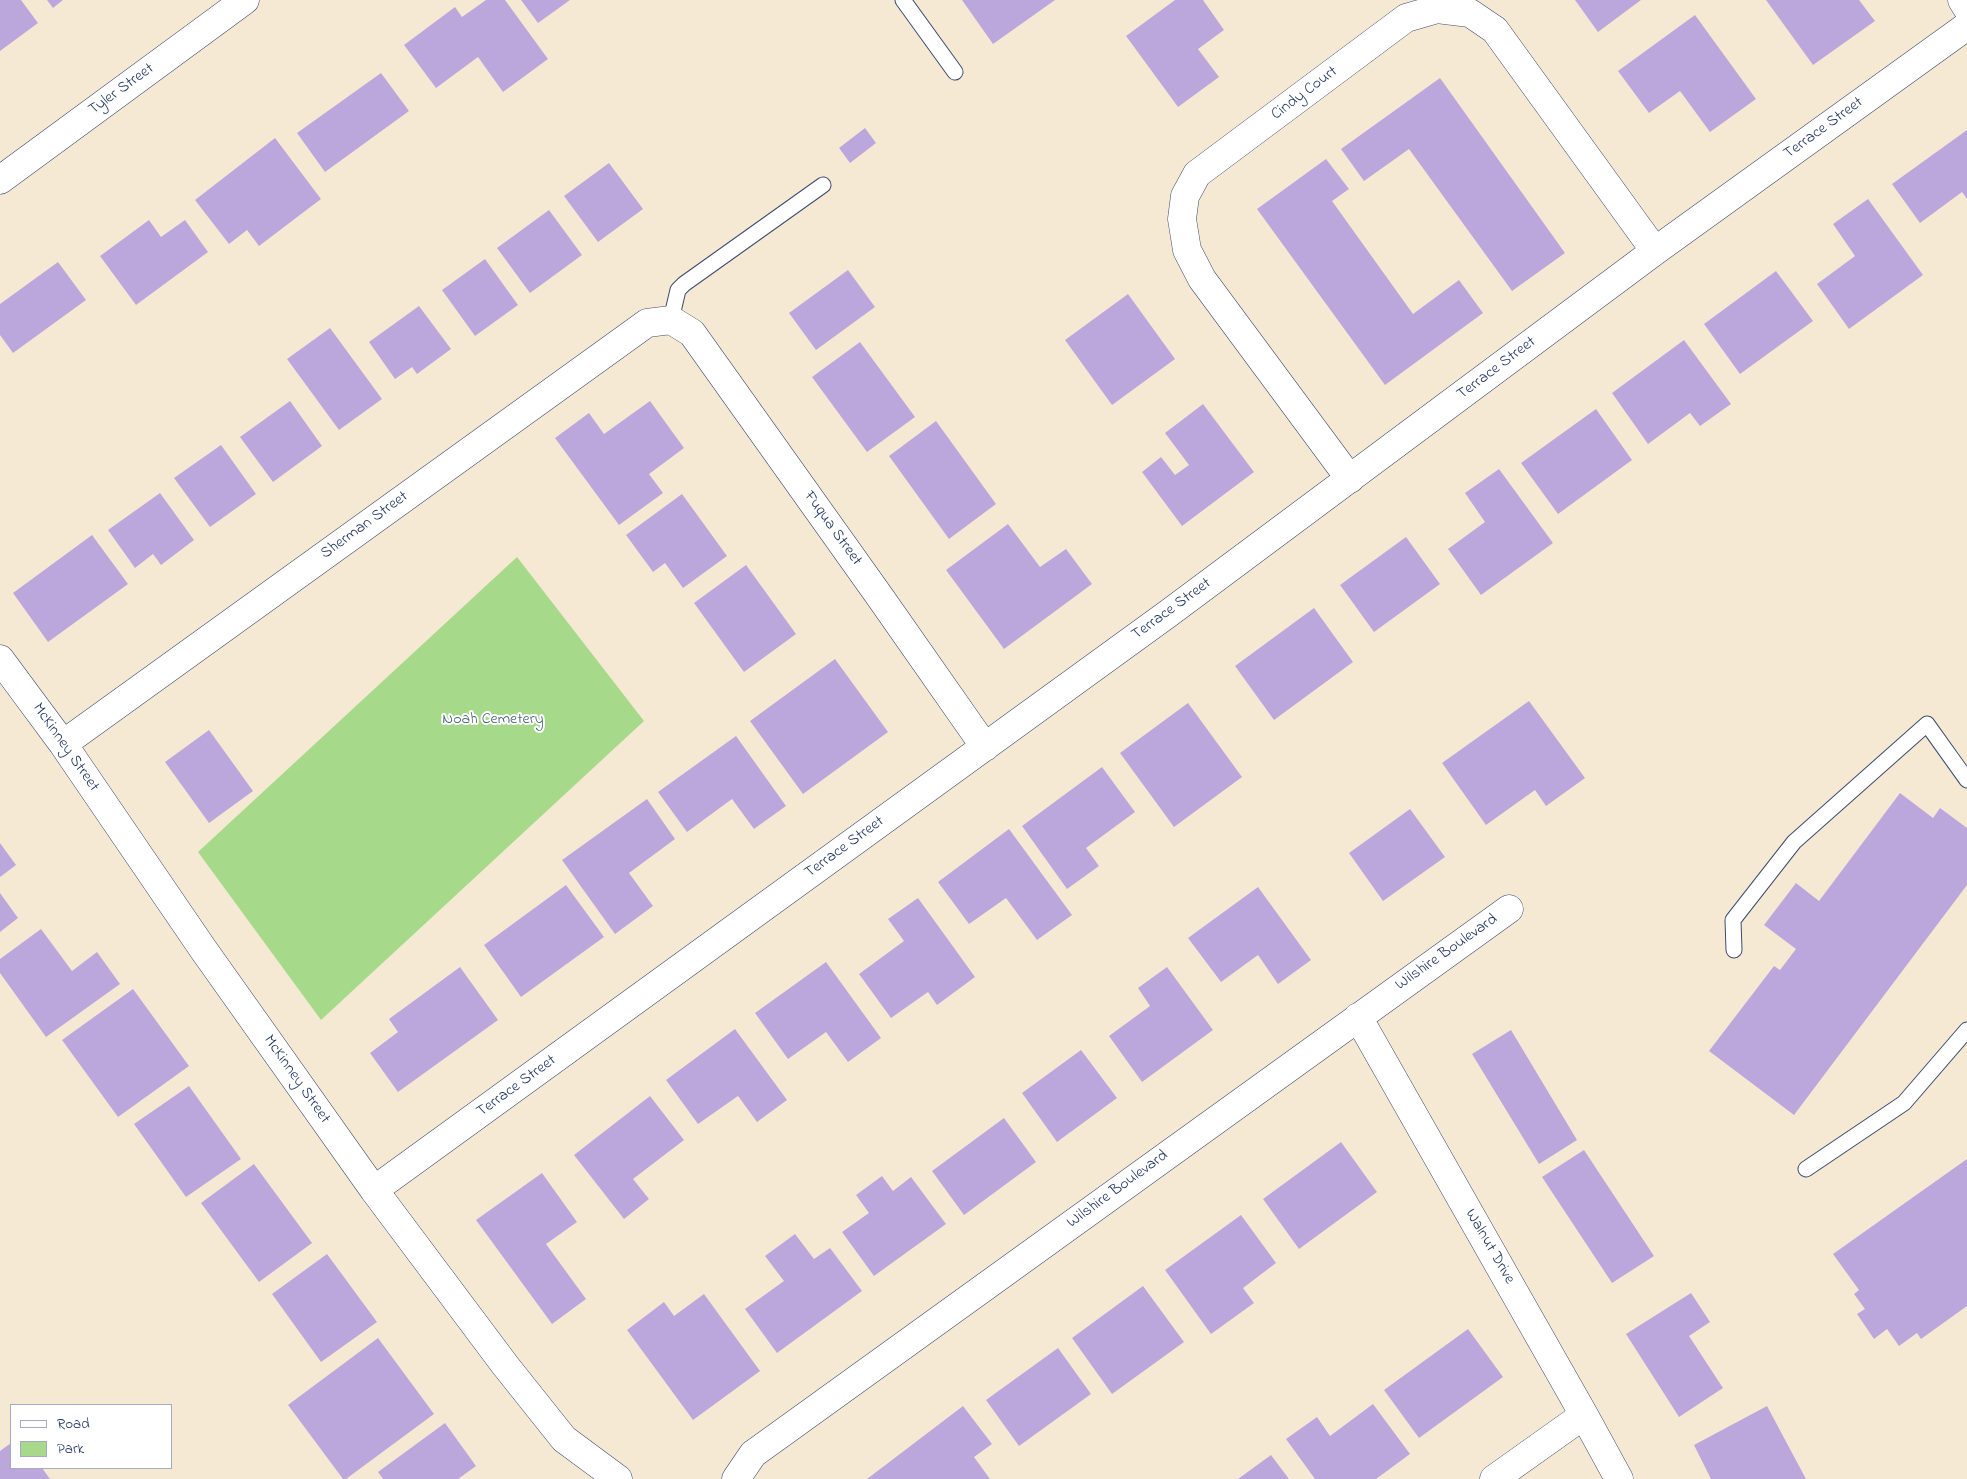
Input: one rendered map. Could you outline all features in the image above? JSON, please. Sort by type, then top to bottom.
[{"type":"street","name":"Tyler Street","points":[[0,180],[245,0]]},
{"type":"street","points":[[1962,0],[1967,8]]},
{"type":"street","name":"Cindy Court","points":[[1350,479],[1202,279],[1187,250],[1182,219],[1185,196],[1198,174],[1406,18],[1437,9],[1470,13],[1495,30],[1655,251]]},
{"type":"street","name":"Terrace Street","points":[[374,1190],[1350,479],[1655,251],[1967,26]]},
{"type":"street","name":"Sherman Street","points":[[63,744],[646,323],[671,320]]},
{"type":"street","name":"Fuqua Street","points":[[671,320],[692,332],[984,747]]},
{"type":"street","name":"McKinney Street","points":[[0,659],[63,744],[203,949],[374,1190],[499,1358],[564,1439],[618,1479]]},
{"type":"street","name":"Wilshire Boulevard","points":[[736,1479],[753,1454],[1509,909]]},
{"type":"street","name":"Walnut Drive","points":[[1358,1017],[1619,1479]]},
{"type":"street","points":[[1494,1479],[1584,1415]]},
{"type":"lane","points":[[904,0],[955,72]]},
{"type":"lane","points":[[671,320],[678,290],[684,284],[823,185]]},
{"type":"lane","points":[[1734,950],[1733,920],[1794,842],[1927,724],[1967,780]]},
{"type":"lane","points":[[1806,1169],[1904,1103],[1967,1030]]},
{"type":"green space","name":"Noah Cemetery","points":[[517,557],[644,721],[321,1020],[198,852]]},
{"type":"building","points":[[0,0],[21,0],[38,23],[0,51]]},
{"type":"building","points":[[47,0],[63,0],[53,8]]},
{"type":"building","points":[[486,0],[505,0],[548,59],[503,92],[478,57],[436,88],[404,45],[455,7],[462,17]]},
{"type":"building","points":[[521,0],[570,0],[538,23]]},
{"type":"building","points":[[962,0],[1055,0],[993,44]]},
{"type":"building","points":[[1175,0],[1203,0],[1224,30],[1198,49],[1219,77],[1178,107],[1126,36]]},
{"type":"building","points":[[1575,0],[1641,0],[1598,32]]},
{"type":"building","points":[[1766,0],[1859,0],[1875,21],[1813,65]]},
{"type":"building","points":[[1695,15],[1756,99],[1710,132],[1680,91],[1649,113],[1618,71]]},
{"type":"building","points":[[381,73],[409,111],[325,172],[297,133]]},
{"type":"building","points":[[1440,78],[1565,253],[1512,291],[1409,149],[1364,181],[1341,149]]},
{"type":"building","points":[[865,128],[876,143],[850,163],[839,148]]},
{"type":"building","points":[[1967,130],[1967,199],[1962,192],[1920,223],[1892,184]]},
{"type":"building","points":[[275,138],[321,199],[259,246],[247,230],[229,244],[195,200]]},
{"type":"building","points":[[1326,159],[1349,189],[1332,201],[1413,314],[1459,280],[1483,313],[1385,385],[1257,209]]},
{"type":"building","points":[[609,163],[643,209],[598,242],[564,196]]},
{"type":"building","points":[[1868,199],[1923,275],[1849,329],[1817,284],[1855,256],[1833,224]]},
{"type":"building","points":[[549,210],[582,255],[530,293],[497,248]]},
{"type":"building","points":[[149,220],[161,237],[185,220],[208,252],[136,305],[100,256]]},
{"type":"building","points":[[485,259],[518,305],[475,336],[442,290]]},
{"type":"building","points":[[58,262],[86,300],[13,353],[0,335],[0,304]]},
{"type":"building","points":[[848,270],[875,307],[816,350],[789,313]]},
{"type":"building","points":[[1776,271],[1813,321],[1740,374],[1704,324]]},
{"type":"building","points":[[1128,294],[1175,359],[1112,405],[1065,340]]},
{"type":"building","points":[[419,306],[451,349],[417,374],[412,367],[395,379],[369,342]]},
{"type":"building","points":[[330,328],[382,399],[339,430],[287,359]]},
{"type":"building","points":[[1684,340],[1731,404],[1700,426],[1690,413],[1648,444],[1612,393]]},
{"type":"building","points":[[860,342],[915,417],[867,452],[812,377]]},
{"type":"building","points":[[290,401],[322,446],[273,482],[240,437]]},
{"type":"building","points":[[650,401],[684,448],[649,474],[663,493],[619,525],[555,438],[589,413],[604,434]]},
{"type":"building","points":[[1203,404],[1254,472],[1182,526],[1142,472],[1161,457],[1175,475],[1189,465],[1165,433]]},
{"type":"building","points":[[1596,409],[1632,460],[1558,514],[1521,463]]},
{"type":"building","points":[[936,421],[996,504],[949,539],[889,456]]},
{"type":"building","points":[[221,445],[256,494],[210,527],[174,478]]},
{"type":"building","points":[[1499,469],[1553,543],[1481,595],[1448,549],[1485,522],[1465,493]]},
{"type":"building","points":[[160,493],[194,540],[161,565],[153,554],[135,568],[108,530]]},
{"type":"building","points":[[682,494],[727,556],[683,588],[665,563],[653,572],[626,535]]},
{"type":"building","points":[[1008,524],[1040,567],[1066,549],[1092,584],[1004,649],[946,570]]},
{"type":"building","points":[[92,535],[128,584],[48,642],[13,593]]},
{"type":"building","points":[[1406,537],[1440,584],[1374,632],[1340,585]]},
{"type":"building","points":[[746,565],[796,634],[744,672],[694,603]]},
{"type":"building","points":[[1314,608],[1353,662],[1274,720],[1235,666]]},
{"type":"building","points":[[835,659],[888,732],[803,794],[750,721]]},
{"type":"building","points":[[1529,701],[1585,778],[1546,806],[1535,790],[1486,825],[1442,763]]},
{"type":"building","points":[[1188,703],[1242,777],[1174,827],[1120,753]]},
{"type":"building","points":[[209,730],[253,791],[209,823],[165,762]]},
{"type":"building","points":[[736,736],[786,806],[754,829],[732,799],[687,832],[658,792]]},
{"type":"building","points":[[1102,767],[1135,812],[1086,848],[1099,866],[1067,889],[1022,826]]},
{"type":"building","points":[[1900,793],[1933,818],[1940,808],[1967,828],[1967,885],[1794,1115],[1709,1051],[1774,966],[1780,970],[1796,949],[1764,925],[1796,883],[1819,901]]},
{"type":"building","points":[[647,799],[675,839],[629,873],[653,906],[615,934],[562,860]]},
{"type":"building","points":[[1410,809],[1445,857],[1383,901],[1349,853]]},
{"type":"building","points":[[1009,829],[1072,915],[1037,940],[1006,898],[969,924],[938,882]]},
{"type":"building","points":[[0,843],[16,865],[0,877]]},
{"type":"building","points":[[566,885],[604,937],[521,997],[484,945]]},
{"type":"building","points":[[1258,887],[1311,960],[1278,984],[1258,955],[1221,982],[1188,938]]},
{"type":"building","points":[[0,893],[18,918],[0,932]]},
{"type":"building","points":[[918,898],[975,977],[937,1005],[928,992],[891,1018],[859,974],[904,941],[888,919]]},
{"type":"building","points":[[41,929],[72,971],[97,952],[120,984],[46,1037],[0,973],[0,959]]},
{"type":"building","points":[[826,962],[881,1038],[848,1062],[826,1032],[788,1059],[755,1013]]},
{"type":"building","points":[[460,967],[498,1020],[398,1092],[370,1053],[398,1032],[389,1019]]},
{"type":"building","points":[[1167,967],[1213,1030],[1142,1082],[1109,1036],[1150,1006],[1138,988]]},
{"type":"building","points":[[133,989],[189,1066],[118,1117],[62,1040]]},
{"type":"building","points":[[735,1029],[787,1100],[757,1122],[738,1096],[698,1124],[666,1080]]},
{"type":"building","points":[[1511,1030],[1577,1140],[1539,1164],[1472,1054]]},
{"type":"building","points":[[1081,1050],[1117,1098],[1057,1142],[1022,1093]]},
{"type":"building","points":[[189,1086],[241,1159],[186,1197],[134,1124]]},
{"type":"building","points":[[650,1096],[684,1140],[633,1179],[649,1199],[624,1219],[574,1155]]},
{"type":"building","points":[[1004,1118],[1036,1162],[964,1215],[932,1171]]},
{"type":"building","points":[[1341,1142],[1377,1192],[1299,1249],[1263,1199]]},
{"type":"building","points":[[1584,1150],[1654,1256],[1612,1283],[1542,1177]]},
{"type":"building","points":[[1967,1159],[1967,1306],[1921,1339],[1917,1333],[1899,1346],[1887,1329],[1874,1339],[1857,1314],[1865,1309],[1854,1294],[1859,1290],[1833,1254]]},
{"type":"building","points":[[254,1164],[312,1243],[259,1282],[201,1203]]},
{"type":"building","points":[[542,1173],[577,1222],[546,1244],[586,1299],[552,1324],[476,1220]]},
{"type":"building","points":[[882,1176],[893,1191],[911,1177],[946,1224],[874,1276],[842,1232],[869,1213],[856,1195]]},
{"type":"building","points":[[1241,1215],[1276,1263],[1243,1288],[1254,1303],[1211,1334],[1165,1270]]},
{"type":"building","points":[[795,1234],[814,1259],[830,1248],[862,1291],[777,1353],[745,1309],[784,1281],[765,1256]]},
{"type":"building","points":[[327,1254],[377,1322],[321,1362],[272,1294]]},
{"type":"building","points":[[1143,1286],[1184,1342],[1112,1394],[1072,1338]]},
{"type":"building","points":[[1691,1293],[1710,1322],[1689,1336],[1723,1388],[1679,1417],[1626,1334]]},
{"type":"building","points":[[704,1294],[760,1371],[693,1420],[627,1330],[664,1302],[674,1316]]},
{"type":"building","points":[[1468,1329],[1503,1377],[1419,1438],[1384,1390]]},
{"type":"building","points":[[378,1338],[434,1414],[346,1479],[343,1479],[288,1405]]},
{"type":"building","points":[[1058,1348],[1091,1394],[1019,1446],[986,1400]]},
{"type":"building","points":[[1373,1404],[1410,1454],[1376,1479],[1315,1479],[1286,1439],[1317,1417],[1330,1436]]},
{"type":"building","points":[[963,1406],[992,1444],[974,1457],[990,1479],[867,1479]]},
{"type":"building","points":[[1767,1406],[1806,1479],[1711,1479],[1694,1445]]},
{"type":"building","points":[[445,1423],[476,1466],[458,1479],[383,1479],[378,1472]]},
{"type":"building","points":[[10,1444],[10,1469],[43,1469],[50,1479],[0,1479],[0,1451]]},
{"type":"building","points":[[1271,1455],[1289,1479],[1238,1479]]}]
